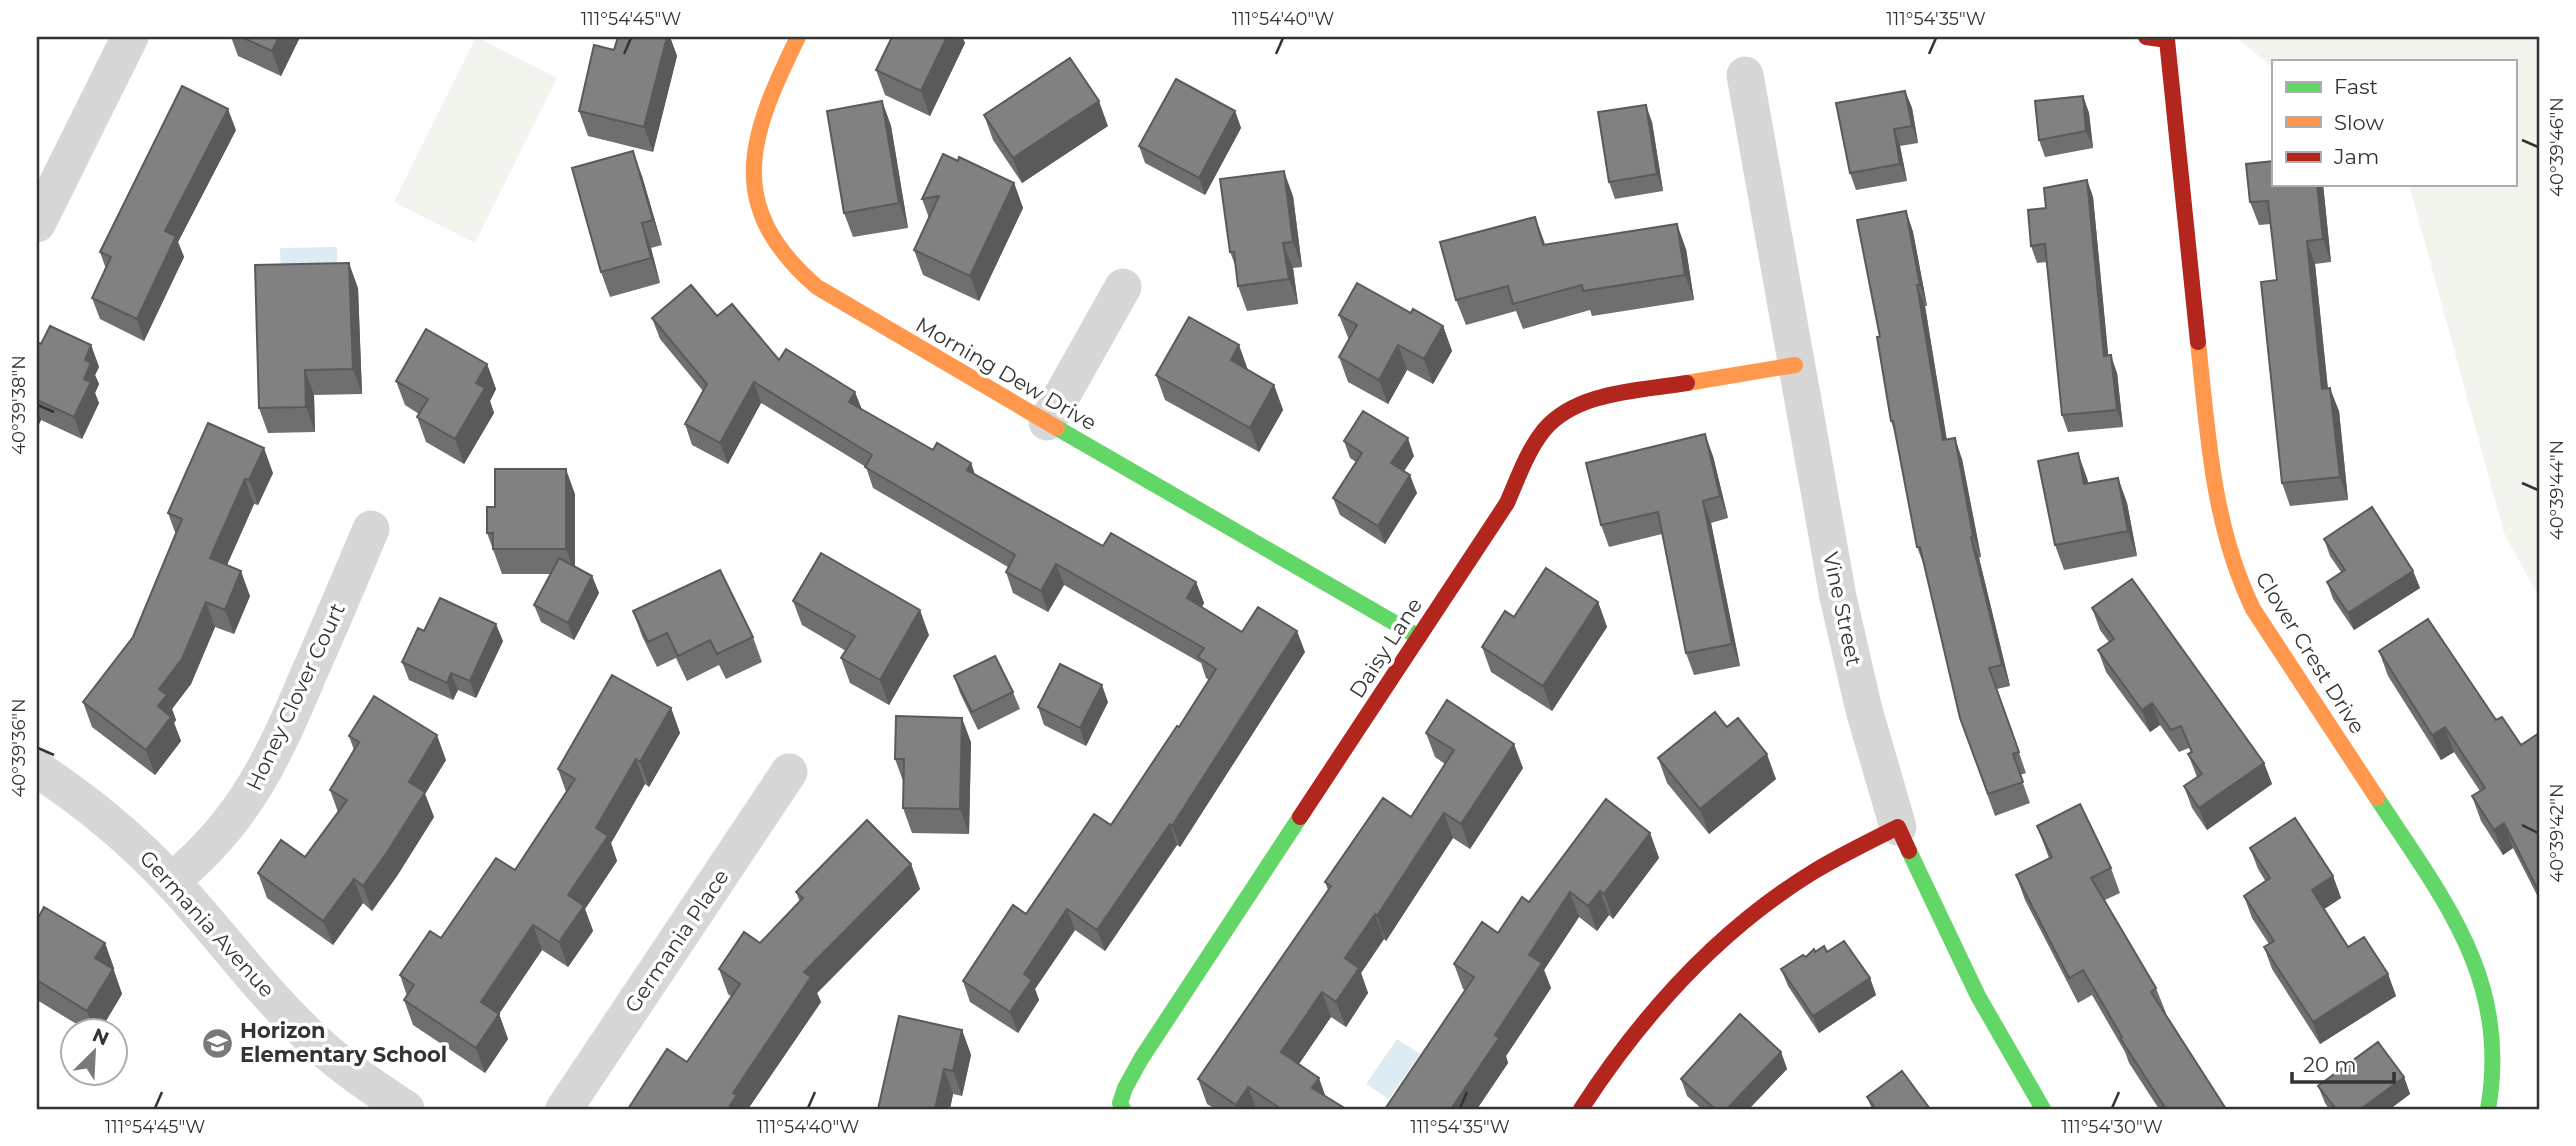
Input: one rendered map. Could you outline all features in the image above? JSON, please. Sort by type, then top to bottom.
[{"type":"street","points":[[37,224],[130,37]]},
{"type":"street","name":"Morning Dew Drive","points":[[798,37],[765,108],[754,149],[753,170],[760,211],[778,247],[804,278],[819,290],[1419,637]]},
{"type":"street","name":"Clover Crest Drive","points":[[2146,37],[2167,40],[2212,477],[2226,548],[2253,609],[2451,911],[2475,958],[2488,1007],[2494,1051],[2487,1109]]},
{"type":"street","name":"Vine Street","points":[[1745,75],[1795,365],[1850,653],[1864,710],[1898,827],[1978,996],[2043,1109]]},
{"type":"street","points":[[1047,422],[1123,287]]},
{"type":"street","name":"Daisy Lane","points":[[1123,1109],[1120,1102],[1125,1088],[1141,1059],[1507,503],[1538,436],[1550,421],[1567,408],[1587,400],[1795,365]]},
{"type":"street","name":"Honey Clover Court","points":[[171,881],[213,845],[260,779],[285,730],[371,529]]},
{"type":"street","name":"Germania Avenue","points":[[37,769],[118,829],[171,881],[305,1032],[361,1079],[406,1109]]},
{"type":"street","name":"Germania Place","points":[[564,1109],[789,772]]},
{"type":"street","points":[[1581,1109],[1645,1018],[1700,957],[1734,928],[1804,877],[1898,827]]},
{"type":"shaded area","points":[[476,37],[557,78],[475,243],[394,202]]},
{"type":"shaded area","points":[[2236,37],[2539,37],[2539,597],[2504,533],[2410,186],[2516,186],[2516,60],[2272,60],[2272,67]]},
{"type":"shaded area","points":[[337,247],[337,270],[281,272],[280,248]]},
{"type":"shaded area","points":[[1397,1039],[1420,1054],[1389,1099],[1366,1084]]},
{"type":"building","points":[[241,37],[279,37],[272,51]]},
{"type":"building","points":[[618,37],[667,37],[644,127],[579,111],[594,45],[614,50]]},
{"type":"building","points":[[892,37],[947,37],[921,91],[876,70]]},
{"type":"building","points":[[1070,58],[1099,101],[1013,158],[984,115]]},
{"type":"building","points":[[1176,79],[1235,111],[1199,178],[1139,146]]},
{"type":"building","points":[[182,86],[228,109],[165,231],[176,236],[137,319],[92,298],[111,257],[100,252]]},
{"type":"building","points":[[1905,91],[1912,126],[1894,129],[1900,164],[1850,173],[1836,103]]},
{"type":"building","points":[[2083,96],[2086,131],[2039,140],[2035,101]]},
{"type":"building","points":[[882,101],[899,203],[844,213],[827,111]]},
{"type":"building","points":[[1646,105],[1657,174],[1609,182],[1598,112]]},
{"type":"building","points":[[633,151],[653,220],[642,223],[651,258],[601,272],[572,168]]},
{"type":"building","points":[[943,154],[958,161],[959,157],[1014,183],[970,276],[914,250],[939,196],[922,199]]},
{"type":"building","points":[[2272,161],[2272,186],[2317,186],[2323,239],[2307,241],[2322,389],[2330,388],[2340,477],[2282,483],[2261,282],[2277,280],[2268,201],[2250,202],[2246,164]]},
{"type":"building","points":[[1284,171],[1293,242],[1283,243],[1289,279],[1238,286],[1234,252],[1230,252],[1220,179]]},
{"type":"building","points":[[2087,180],[2104,356],[2111,355],[2117,410],[2062,415],[2045,244],[2031,246],[2028,210],[2046,208],[2044,188]]},
{"type":"building","points":[[1906,211],[1943,440],[1955,438],[1973,536],[1971,537],[2002,665],[1989,668],[2019,752],[2013,754],[2023,782],[1988,794],[1960,718],[1920,547],[1917,547],[1891,421],[1877,337],[1880,337],[1857,220]]},
{"type":"building","points":[[1535,217],[1543,245],[1677,224],[1685,275],[1583,291],[1582,285],[1513,304],[1508,286],[1456,300],[1440,242]]},
{"type":"building","points":[[349,263],[353,369],[305,370],[306,407],[259,408],[255,265]]},
{"type":"building","points":[[1357,283],[1411,313],[1413,309],[1443,326],[1424,359],[1398,345],[1379,380],[1339,357],[1357,325],[1339,315]]},
{"type":"building","points":[[691,285],[717,316],[732,304],[779,360],[786,349],[855,392],[849,402],[933,450],[937,443],[971,463],[967,470],[1103,546],[1111,533],[1196,582],[1187,598],[1242,632],[1258,607],[1297,631],[1172,826],[1170,824],[1097,930],[1067,909],[1024,974],[1032,980],[1010,1012],[963,981],[1013,905],[1026,914],[1094,814],[1111,825],[1216,669],[1198,657],[1204,648],[1056,564],[1041,591],[1006,572],[1015,555],[865,467],[872,455],[754,382],[720,443],[685,424],[707,384],[652,318]]},
{"type":"building","points":[[1189,317],[1239,345],[1231,360],[1274,385],[1250,428],[1156,375]]},
{"type":"building","points":[[50,326],[91,345],[85,360],[91,363],[84,379],[91,382],[74,417],[37,400],[37,342],[41,344]]},
{"type":"building","points":[[426,329],[487,364],[476,383],[485,388],[455,439],[417,417],[428,399],[396,381]]},
{"type":"building","points":[[1363,411],[1408,438],[1391,463],[1410,475],[1378,526],[1333,498],[1362,453],[1344,441]]},
{"type":"building","points":[[208,423],[264,448],[249,480],[245,479],[210,558],[241,571],[225,610],[206,602],[182,659],[159,689],[167,695],[158,706],[171,717],[146,750],[83,702],[133,637],[182,519],[168,513]]},
{"type":"building","points":[[1705,434],[1720,496],[1703,501],[1732,644],[1686,653],[1658,512],[1601,525],[1586,463]]},
{"type":"building","points":[[2078,453],[2084,484],[2118,478],[2128,531],[2055,545],[2038,461]]},
{"type":"building","points":[[495,469],[566,469],[566,549],[493,549],[493,533],[487,533],[487,507],[495,507]]},
{"type":"building","points":[[2372,507],[2413,571],[2348,613],[2327,582],[2345,570],[2324,539]]},
{"type":"building","points":[[821,553],[920,610],[880,680],[841,658],[855,636],[793,601]]},
{"type":"building","points":[[559,558],[592,576],[568,623],[534,605]]},
{"type":"building","points":[[1546,568],[1598,602],[1543,686],[1482,647],[1505,611],[1514,617]]},
{"type":"building","points":[[720,570],[753,637],[717,654],[710,640],[678,656],[667,633],[648,642],[633,611]]},
{"type":"building","points":[[2132,579],[2264,763],[2199,808],[2184,786],[2202,774],[2188,754],[2192,752],[2181,726],[2171,730],[2152,703],[2142,710],[2098,650],[2114,639],[2092,608]]},
{"type":"building","points":[[440,598],[496,624],[470,681],[451,673],[447,683],[402,662],[418,628],[424,631]]},
{"type":"building","points":[[2428,619],[2496,720],[2502,717],[2521,745],[2539,733],[2539,892],[2504,823],[2494,830],[2472,796],[2485,788],[2445,727],[2432,735],[2379,651]]},
{"type":"building","points":[[995,656],[1013,692],[972,712],[954,676]]},
{"type":"building","points":[[1060,664],[1102,685],[1080,728],[1038,707]]},
{"type":"building","points":[[612,675],[671,708],[640,762],[636,759],[596,828],[608,836],[568,895],[584,906],[559,942],[533,925],[481,1002],[499,1014],[476,1048],[404,1000],[414,985],[400,975],[430,931],[441,938],[496,858],[515,870],[575,779],[558,769]]},
{"type":"building","points":[[374,696],[437,735],[409,782],[425,792],[363,886],[354,879],[323,921],[258,873],[281,840],[305,857],[347,800],[330,790],[359,742],[349,736]]},
{"type":"building","points":[[1447,700],[1514,744],[1461,824],[1444,813],[1377,916],[1375,914],[1345,958],[1359,968],[1336,1002],[1322,992],[1281,1052],[1319,1078],[1312,1088],[1346,1109],[1281,1109],[1248,1087],[1236,1105],[1198,1079],[1331,886],[1325,882],[1383,798],[1411,817],[1454,750],[1426,733]]},
{"type":"building","points":[[1715,712],[1727,727],[1738,718],[1767,754],[1700,809],[1658,758]]},
{"type":"building","points":[[896,716],[962,718],[960,809],[903,808],[904,759],[895,759]]},
{"type":"building","points":[[1606,799],[1650,833],[1604,894],[1600,891],[1588,906],[1570,892],[1529,955],[1542,963],[1495,1035],[1499,1038],[1451,1109],[1385,1109],[1474,977],[1454,964],[1482,922],[1498,933],[1522,897],[1529,902]]},
{"type":"building","points":[[2080,804],[2111,868],[2091,878],[2156,988],[2151,992],[2226,1109],[2166,1109],[2120,1038],[2122,1037],[2083,970],[2069,978],[2016,875],[2052,857],[2037,826]]},
{"type":"building","points":[[2295,818],[2333,876],[2312,890],[2348,947],[2364,937],[2388,974],[2313,1022],[2264,947],[2274,941],[2244,896],[2270,878],[2250,848]]},
{"type":"building","points":[[867,820],[911,864],[804,972],[811,977],[733,1093],[737,1095],[728,1109],[628,1109],[667,1049],[687,1062],[740,984],[719,969],[744,932],[760,943],[803,898],[796,892]]},
{"type":"building","points":[[44,907],[105,943],[95,958],[113,969],[87,1011],[37,980],[37,920]]},
{"type":"building","points":[[1844,941],[1870,978],[1813,1016],[1781,969],[1803,955],[1806,957],[1814,949],[1815,952],[1824,946],[1827,952]]},
{"type":"building","points":[[1740,1014],[1781,1052],[1727,1109],[1715,1109],[1681,1079]]},
{"type":"building","points":[[899,1016],[962,1030],[953,1071],[944,1069],[935,1109],[878,1109]]},
{"type":"building","points":[[2378,1042],[2404,1077],[2361,1109],[2336,1109],[2318,1086]]},
{"type":"building","points":[[1902,1071],[1930,1109],[1876,1109],[1867,1097]]},
{"type":"traffic: fast","points":[[1057,428],[1419,637]]},
{"type":"traffic: fast","points":[[2377,798],[2447,907],[2466,943],[2480,981],[2490,1020],[2493,1063],[2488,1109]]},
{"type":"traffic: fast","points":[[1123,1109],[1120,1103],[1125,1088],[1141,1059],[1300,817]]},
{"type":"traffic: fast","points":[[1909,851],[1978,996],[2043,1109]]},
{"type":"traffic: slow","points":[[798,37],[767,106],[758,138],[754,168],[757,198],[767,227],[787,257],[817,287],[1057,428]]},
{"type":"traffic: slow","points":[[2198,342],[2214,478],[2220,511],[2239,577],[2253,609],[2377,798]]},
{"type":"traffic: slow","points":[[1687,383],[1795,365]]},
{"type":"traffic: jam","points":[[2146,37],[2167,40],[2198,342]]},
{"type":"traffic: jam","points":[[1300,817],[1507,503],[1528,456],[1544,430],[1558,417],[1591,400],[1687,383]]},
{"type":"traffic: jam","points":[[1581,1109],[1629,1041],[1684,977],[1713,948],[1778,895],[1813,872],[1898,827],[1909,851]]},
{"type":"place","name":"Horizon Elementary School","points":[[217,1043]]}]
